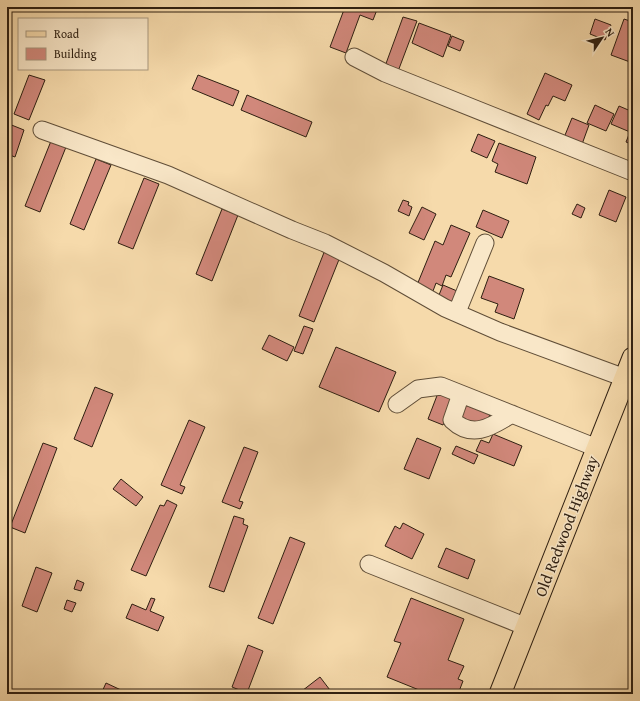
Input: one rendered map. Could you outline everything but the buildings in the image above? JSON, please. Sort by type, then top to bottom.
[{"type":"main road","name":"Old Redwood Highway","points":[[500,694],[596,448],[633,358]]},
{"type":"lane","points":[[354,57],[385,73],[633,172]]},
{"type":"lane","points":[[42,130],[168,175],[286,228],[325,242],[384,273],[431,301],[500,332],[625,378]]},
{"type":"lane","points":[[457,312],[485,243]]},
{"type":"lane","points":[[397,404],[418,389],[441,386],[596,448]]},
{"type":"lane","points":[[461,394],[452,416],[452,420],[456,424],[475,431],[483,430],[512,414]]},
{"type":"lane","points":[[369,564],[527,627]]}]
